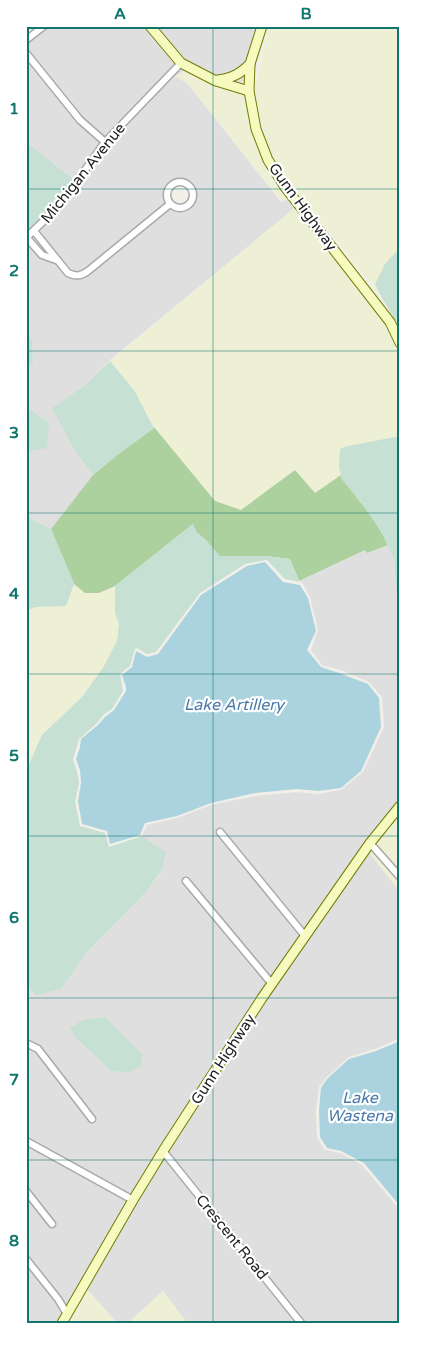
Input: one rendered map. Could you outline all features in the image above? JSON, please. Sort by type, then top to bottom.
[{"type":"main road","points":[[150,26],[181,63],[216,81],[250,91]]},
{"type":"main road","name":"Gunn Highway","points":[[262,26],[250,64],[250,101],[256,129],[268,160],[285,187],[390,322],[400,343]]},
{"type":"main road","points":[[216,81],[231,78],[242,73],[250,64]]},
{"type":"main road","name":"Gunn Highway","points":[[62,1323],[163,1150],[305,936],[370,843],[400,806]]},
{"type":"street","points":[[26,40],[44,26]]},
{"type":"street","points":[[26,53],[80,120],[105,142]]},
{"type":"street","name":"Michigan Avenue","points":[[27,238],[60,205],[105,142],[181,63]]},
{"type":"street","points":[[184,183],[191,188],[193,192],[192,201],[186,207],[178,208],[170,204],[167,196],[172,185],[184,183]]},
{"type":"street","points":[[34,231],[56,260],[68,273],[75,276],[84,274],[170,204]]},
{"type":"street","points":[[27,238],[42,255],[56,260]]},
{"type":"street","points":[[220,832],[305,936]]},
{"type":"street","points":[[370,843],[400,877]]},
{"type":"street","points":[[186,881],[272,984]]},
{"type":"street","points":[[26,1043],[38,1049],[92,1119]]},
{"type":"street","points":[[26,1141],[133,1200]]},
{"type":"street","name":"Crescent Road","points":[[163,1150],[301,1323]]},
{"type":"street","points":[[26,1191],[52,1224]]},
{"type":"street","points":[[26,1259],[68,1314]]},
{"type":"shaded area","points":[[48,26],[151,26],[180,62],[105,138],[82,118],[26,47],[26,44]]},
{"type":"shaded area","points":[[156,26],[267,26],[250,84],[220,77],[185,61]]},
{"type":"shaded area","points":[[26,58],[77,122],[101,143],[74,180],[26,142]]},
{"type":"shaded area","points":[[184,66],[186,69],[174,78],[177,77],[188,84],[281,202],[290,198],[296,207],[110,360],[85,385],[52,408],[72,446],[93,475],[51,529],[26,516],[26,452],[47,447],[31,410],[26,410],[26,369],[33,362],[32,340],[26,325],[26,242],[39,258],[54,262],[70,278],[80,279],[90,274],[170,208],[183,211],[192,206],[196,196],[194,187],[190,182],[176,180],[171,182],[164,192],[166,204],[87,269],[79,273],[71,271],[39,231],[62,207],[107,144]]},
{"type":"shaded area","points":[[388,545],[394,560],[396,589],[400,596],[400,800],[305,931],[221,828],[216,832],[301,937],[272,978],[187,877],[182,881],[268,984],[132,1196],[26,1137],[26,1047],[36,1052],[91,1123],[96,1119],[41,1047],[26,1040],[26,983],[61,989],[89,950],[146,892],[162,871],[165,852],[142,836],[147,825],[177,818],[211,805],[255,796],[297,792],[318,794],[341,790],[363,772],[384,727],[382,697],[369,682],[341,670],[322,665],[311,650],[318,630],[310,597],[303,584],[299,581],[365,550],[367,553]],"holes":[[[76,1038],[128,1073],[111,1071]]]},
{"type":"shaded area","points":[[368,851],[400,892],[400,1038],[375,1049],[349,1057],[326,1078],[319,1087],[316,1112],[317,1138],[325,1150],[340,1153],[362,1165],[400,1210],[400,1323],[306,1323],[167,1150],[265,999]]},
{"type":"shaded area","points":[[26,1145],[128,1202],[68,1308],[26,1254],[26,1197],[51,1228],[56,1224],[26,1186]]},
{"type":"shaded area","points":[[163,1156],[297,1323],[187,1323],[163,1291],[128,1323],[117,1323],[86,1288]]},
{"type":"shaded area","points":[[26,1264],[64,1314],[59,1323],[26,1323]]},
{"type":"green space","points":[[271,26],[400,26],[400,248],[385,264],[375,284],[382,298],[275,161],[256,105],[255,87],[268,31]]},
{"type":"green space","points":[[189,67],[249,90],[270,165],[400,343],[400,436],[348,446],[339,466],[341,475],[315,494],[294,470],[242,510],[215,501],[154,427],[134,390],[110,361],[296,207],[290,198],[282,202],[188,84],[177,77],[169,82]]},
{"type":"green space","points":[[26,142],[74,180],[46,215],[26,233]]},
{"type":"green space","points":[[400,248],[400,328],[375,284],[385,264]]},
{"type":"green space","points":[[26,325],[32,340],[33,363],[26,369]]},
{"type":"green space","points":[[110,361],[134,390],[154,428],[93,475],[72,446],[52,408],[85,385]]},
{"type":"green space","points":[[26,410],[31,410],[49,423],[47,448],[26,452]]},
{"type":"green space","points":[[154,427],[215,501],[241,510],[295,470],[315,493],[341,475],[342,479],[373,519],[388,545],[367,553],[365,550],[299,581],[290,559],[265,556],[219,556],[206,540],[196,532],[193,524],[115,586],[99,593],[85,593],[74,584],[51,529],[93,475]]},
{"type":"green space","points":[[400,436],[400,596],[396,589],[394,560],[381,531],[342,479],[339,466],[340,449]]},
{"type":"green space","points":[[26,516],[51,529],[74,584],[66,606],[37,607],[26,610]]},
{"type":"green space","points":[[193,524],[196,532],[220,556],[265,556],[290,559],[299,582],[285,579],[267,560],[245,564],[200,593],[156,652],[147,654],[137,648],[135,649],[130,666],[120,674],[123,691],[112,709],[104,714],[79,739],[73,760],[79,783],[75,802],[80,826],[105,833],[109,847],[142,836],[166,852],[162,870],[146,892],[89,950],[61,989],[36,995],[26,983],[26,771],[42,735],[82,697],[103,668],[117,641],[119,624],[115,613],[115,586]]},
{"type":"green space","points":[[74,584],[85,593],[99,593],[115,586],[115,613],[119,624],[117,641],[103,668],[82,697],[42,735],[26,771],[26,610],[37,607],[66,606]]},
{"type":"green space","points":[[400,811],[400,872],[374,843]]},
{"type":"green space","points":[[370,848],[400,882],[400,892],[368,851]]},
{"type":"green space","points":[[105,1017],[142,1054],[141,1066],[128,1073],[111,1071],[76,1038],[70,1028],[83,1020]]},
{"type":"green space","points":[[86,1288],[117,1323],[76,1323],[70,1316]]},
{"type":"green space","points":[[163,1291],[187,1323],[128,1323]]},
{"type":"water","name":"Lake Artillery","points":[[265,562],[283,582],[300,585],[308,598],[316,631],[307,650],[321,667],[368,684],[379,698],[381,727],[361,771],[341,788],[318,791],[297,789],[255,793],[211,803],[177,816],[145,823],[140,835],[110,844],[107,831],[82,824],[78,801],[81,783],[80,770],[76,759],[81,739],[114,710],[126,691],[122,675],[132,667],[136,651],[147,657],[158,654],[201,595],[247,566]]},
{"type":"water","name":"Lake Wastena","points":[[400,1041],[400,1206],[364,1163],[341,1151],[327,1148],[320,1137],[319,1111],[321,1088],[327,1079],[349,1059]]}]
